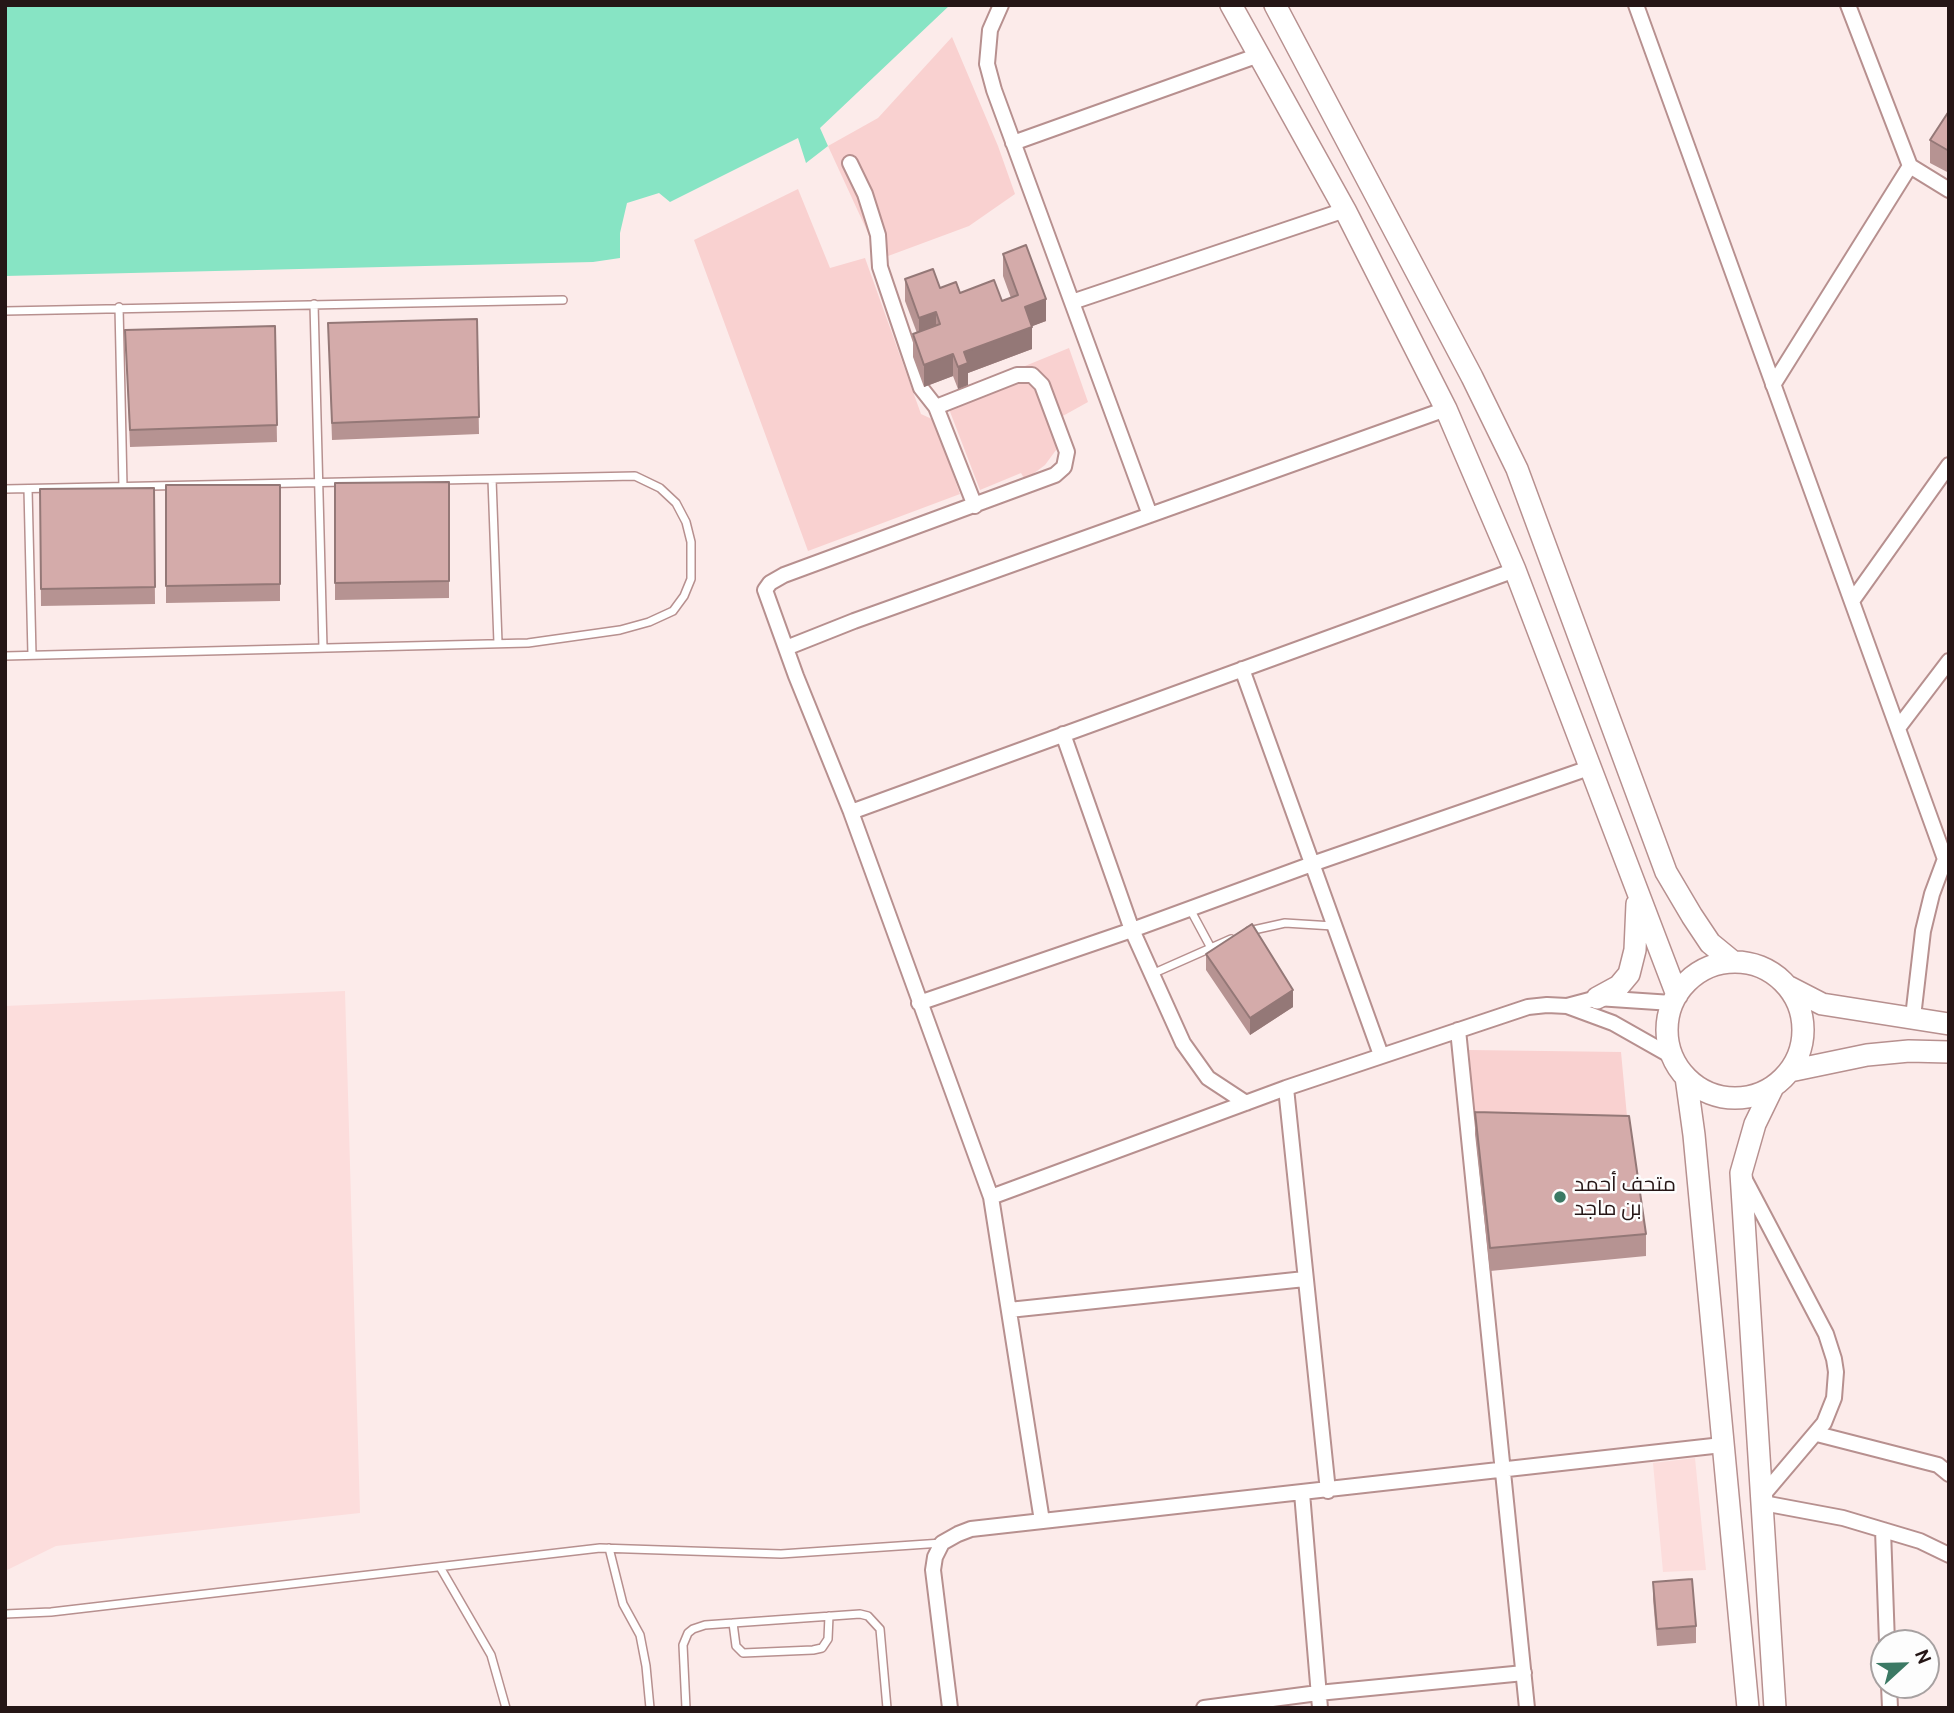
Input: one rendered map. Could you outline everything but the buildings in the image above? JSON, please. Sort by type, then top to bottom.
[{"type":"street","points":[[1001,5],[990,30],[987,64],[994,90],[1150,515]]},
{"type":"street","points":[[1231,5],[1345,209],[1446,409],[1516,570],[1674,999]]},
{"type":"street","points":[[1275,5],[1472,377],[1517,469],[1666,872],[1710,943],[1732,961]]},
{"type":"street","points":[[1636,5],[1947,857],[1923,931],[1913,1017]]},
{"type":"street","points":[[1848,5],[1910,166],[1949,190]]},
{"type":"street","points":[[1013,143],[1259,55]]},
{"type":"street","points":[[1275,83],[1307,66]]},
{"type":"street","points":[[850,163],[872,214],[878,235],[880,267],[921,388],[936,407],[975,506]]},
{"type":"street","points":[[1773,385],[1910,166]]},
{"type":"street","points":[[1072,302],[1345,209]]},
{"type":"street","points":[[936,407],[1017,375],[1032,375],[1042,385],[1067,452],[1064,467],[1055,475],[975,506],[784,575],[769,583],[765,590],[796,676],[851,812],[991,1197],[1042,1521]]},
{"type":"street","points":[[786,648],[854,621],[1446,409]]},
{"type":"street","points":[[1852,601],[1949,465]]},
{"type":"street","points":[[851,812],[1516,570]]},
{"type":"street","points":[[1898,728],[1949,661]]},
{"type":"street","points":[[1242,669],[1381,1055]]},
{"type":"street","points":[[1063,734],[1132,930],[1183,1043],[1208,1078],[1246,1103]]},
{"type":"street","points":[[919,1003],[1589,768]]},
{"type":"street","points":[[1567,1006],[1597,998],[1619,986],[1629,974],[1634,950],[1637,895]]},
{"type":"street","points":[[1789,987],[1800,1006],[1804,1029],[1801,1051],[1790,1071],[1773,1087],[1751,1097],[1728,1098],[1705,1091],[1686,1077],[1673,1057],[1667,1039],[1667,1020],[1674,999],[1683,985],[1713,964],[1732,961],[1753,963],[1773,972],[1789,987],[1822,1004],[1949,1024]]},
{"type":"street","points":[[1597,998],[1674,999]]},
{"type":"street","points":[[991,1197],[1286,1088],[1528,1007],[1567,1006],[1613,1023],[1673,1057]]},
{"type":"street","points":[[1458,1030],[1505,1469],[1527,1708]]},
{"type":"street","points":[[1790,1071],[1867,1055],[1909,1051],[1949,1052]]},
{"type":"street","points":[[1686,1077],[1694,1135],[1748,1708]]},
{"type":"street","points":[[1773,1087],[1755,1124],[1741,1173],[1775,1708]]},
{"type":"street","points":[[1286,1088],[1328,1491]]},
{"type":"street","points":[[1741,1173],[1831,1346],[1836,1372],[1833,1398],[1824,1423],[1763,1499]]},
{"type":"street","points":[[1009,1310],[1305,1279]]},
{"type":"street","points":[[1817,1434],[1938,1465],[1949,1474]]},
{"type":"street","points":[[950,1708],[933,1570],[935,1557],[942,1543],[971,1529],[1722,1445]]},
{"type":"street","points":[[1302,1493],[1319,1701]]},
{"type":"street","points":[[1763,1499],[1843,1518],[1920,1541],[1949,1555]]},
{"type":"street","points":[[1883,1530],[1887,1629]]},
{"type":"street","points":[[1204,1708],[1319,1701],[1524,1673]]},
{"type":"lane","points":[[5,311],[564,300]]},
{"type":"lane","points":[[314,304],[323,648]]},
{"type":"lane","points":[[119,307],[123,487]]},
{"type":"lane","points":[[5,489],[635,476],[660,488],[676,503],[686,522],[691,542],[691,579],[684,596],[673,611],[649,622],[620,630],[528,643],[5,656]]},
{"type":"lane","points":[[492,479],[498,643]]},
{"type":"lane","points":[[28,489],[32,655]]},
{"type":"lane","points":[[1190,909],[1211,948]]},
{"type":"lane","points":[[1152,974],[1249,931],[1286,922],[1335,926]]},
{"type":"lane","points":[[5,1614],[51,1612],[609,1548],[781,1554],[942,1543]]},
{"type":"lane","points":[[609,1548],[623,1604],[640,1635],[650,1708]]},
{"type":"lane","points":[[440,1567],[491,1655],[506,1708]]},
{"type":"lane","points":[[686,1708],[682,1651],[688,1633],[699,1626],[860,1614],[875,1622],[882,1637],[887,1708]]},
{"type":"lane","points":[[733,1623],[736,1646],[743,1653],[813,1650],[822,1648],[828,1639],[830,1616]]},
{"type":"shaded area","points":[[5,5],[950,5],[820,128],[828,146],[806,163],[798,138],[670,202],[659,193],[627,203],[620,233],[620,258],[593,262],[5,276]]},
{"type":"shaded area","points":[[952,37],[1015,194],[969,226],[880,259],[828,146],[878,118]]},
{"type":"shaded area","points":[[798,189],[830,268],[865,258],[921,414],[934,420],[960,494],[808,551],[694,240]]},
{"type":"shaded area","points":[[1069,348],[1088,402],[1052,422],[1059,446],[1045,465],[1025,480],[1021,473],[980,490],[949,409],[1003,375]]},
{"type":"shaded area","points":[[345,991],[360,1513],[56,1546],[5,1571],[5,1006]]},
{"type":"shaded area","points":[[1469,1050],[1621,1052],[1629,1138],[1475,1134]]},
{"type":"shaded area","points":[[1695,1458],[1706,1570],[1663,1572],[1653,1463]]},
{"type":"place","name":"متحف أحمد بن ماجد","points":[[1560,1197]]}]
